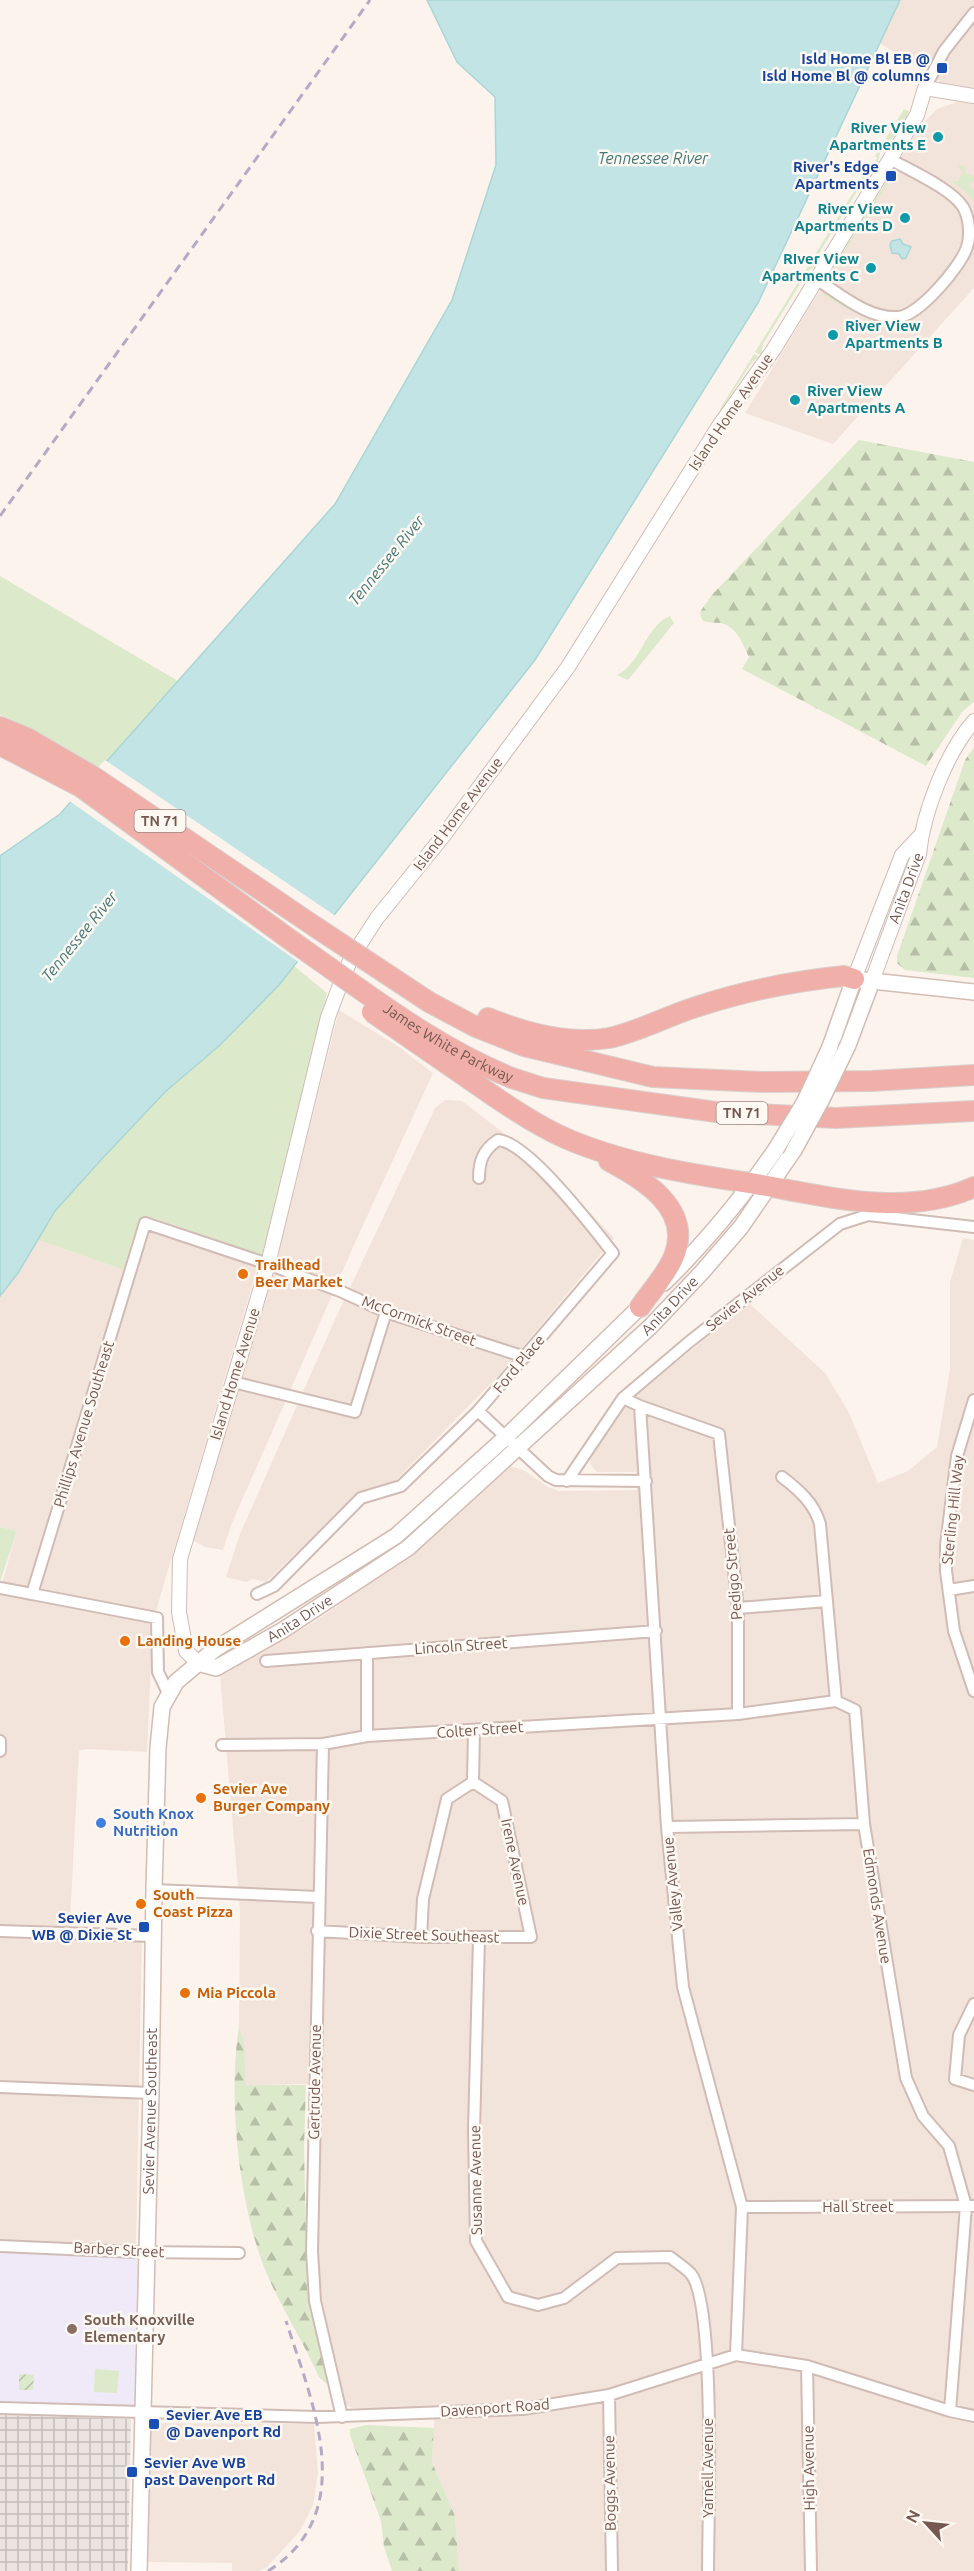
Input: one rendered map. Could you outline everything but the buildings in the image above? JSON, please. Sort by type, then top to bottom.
[{"type":"highway","name":"James White Parkway","points":[[0,727],[27,738],[94,777],[429,1002],[460,1006],[526,1039],[653,1077],[762,1082],[872,1081],[974,1075]]},
{"type":"highway","name":"James White Parkway","points":[[0,745],[81,788],[296,944],[420,1029],[474,1060],[512,1078],[543,1088],[716,1112],[836,1118],[974,1111]]},
{"type":"highway","points":[[296,944],[335,981],[395,1030],[529,1120],[633,1174],[653,1188],[671,1210],[678,1232],[674,1255],[640,1307]]},
{"type":"highway","points":[[526,1039],[610,1038],[696,1006],[783,984],[844,976],[863,980]]},
{"type":"highway","points":[[567,1139],[646,1164],[704,1177],[849,1202],[917,1201],[963,1192],[974,1187]]},
{"type":"main road","points":[[863,980],[974,992]]},
{"type":"main road","name":"Anita Drive","points":[[198,1663],[225,1643],[396,1536],[506,1437],[761,1186],[794,1150],[821,1101],[848,1046],[863,980]]},
{"type":"main road","name":"Anita Drive","points":[[198,1663],[216,1668],[283,1630],[408,1548],[651,1326],[703,1271],[761,1186],[776,1149],[804,1103],[863,980]]},
{"type":"main road","name":"Sevier Avenue Southeast","points":[[139,2571],[141,2412],[151,2093],[152,1936],[159,1723],[168,1693],[198,1663]]},
{"type":"street","points":[[974,13],[944,51],[925,88],[974,96]]},
{"type":"street","name":"Island Home Avenue","points":[[198,1663],[186,1651],[179,1612],[180,1559],[268,1264],[328,1017],[353,955],[377,918],[444,835],[568,667],[719,426],[774,349],[920,110],[925,88]]},
{"type":"street","points":[[816,279],[874,314],[903,316],[913,313],[925,303],[962,258],[967,248],[969,235],[963,206],[948,193],[890,159]]},
{"type":"street","name":"Anita Drive","points":[[863,980],[902,855],[921,835],[954,750],[974,721]]},
{"type":"street","name":"Ford Place","points":[[256,1594],[274,1586],[361,1498],[401,1486],[478,1411],[613,1253],[574,1204],[514,1146],[498,1140],[490,1145],[479,1163],[479,1178]]},
{"type":"street","name":"Sevier Avenue","points":[[567,1481],[623,1398],[698,1335],[840,1224],[868,1215],[974,1227]]},
{"type":"street","name":"McCormick Street","points":[[145,1223],[268,1264],[340,1291],[386,1312],[525,1357]]},
{"type":"street","name":"Phillips Avenue Southeast","points":[[32,1594],[145,1223]]},
{"type":"street","points":[[233,1383],[355,1412],[386,1312]]},
{"type":"street","points":[[623,1398],[640,1406]]},
{"type":"street","name":"Sterling Hill Way","points":[[974,1400],[957,1456],[946,1545],[954,1631],[974,1691]]},
{"type":"street","name":"Pedigo Street","points":[[640,1406],[719,1434],[738,1608],[738,1714]]},
{"type":"street","name":"Valley Avenue","points":[[640,1406],[667,1827],[683,1987],[742,2207],[736,2355]]},
{"type":"street","points":[[478,1411],[548,1476],[567,1481],[646,1481]]},
{"type":"street","points":[[782,1477],[799,1490],[817,1510],[836,1701]]},
{"type":"street","points":[[949,1590],[974,1586]]},
{"type":"street","points":[[0,1588],[157,1618],[158,1671],[168,1693]]},
{"type":"street","points":[[738,1608],[827,1601]]},
{"type":"street","name":"Lincoln Street","points":[[266,1661],[656,1631]]},
{"type":"street","points":[[367,1653],[368,1736]]},
{"type":"street","name":"Colter Street","points":[[222,1745],[323,1744],[368,1736],[738,1714],[836,1701]]},
{"type":"street","name":"Edmonds Avenue","points":[[836,1701],[855,1710],[864,1824],[906,2078],[923,2116],[948,2146],[970,2206]]},
{"type":"street","points":[[421,1937],[423,1899],[447,1799],[473,1782],[474,1730]]},
{"type":"street","points":[[0,1740],[0,1751]]},
{"type":"street","name":"Gertrude Avenue","points":[[323,1744],[317,1931],[312,2251],[315,2301],[342,2417]]},
{"type":"street","name":"Irene Avenue","points":[[473,1782],[502,1801],[531,1937]]},
{"type":"street","points":[[667,1827],[864,1824]]},
{"type":"street","points":[[154,1890],[318,1897]]},
{"type":"street","points":[[0,1931],[152,1936]]},
{"type":"street","name":"Dixie Street Southeast","points":[[317,1931],[421,1937],[531,1937]]},
{"type":"street","name":"Susanne Avenue","points":[[478,1938],[474,2130],[476,2241],[508,2297],[538,2305],[564,2298],[617,2258],[670,2257],[692,2275],[699,2297],[707,2365]]},
{"type":"street","points":[[974,2004],[959,2035],[955,2079],[974,2085]]},
{"type":"street","points":[[0,2087],[151,2093]]},
{"type":"street","points":[[950,2411],[970,2206]]},
{"type":"street","name":"Hall Street","points":[[742,2207],[970,2206]]},
{"type":"street","name":"Barber Street","points":[[0,2246],[239,2253]]},
{"type":"street","name":"Davenport Road","points":[[0,2408],[342,2417],[524,2409],[609,2396],[736,2355],[807,2366],[950,2411],[974,2416]]},
{"type":"street","name":"Yarnell Avenue","points":[[707,2365],[708,2571]]},
{"type":"street","name":"High Avenue","points":[[807,2366],[811,2571]]},
{"type":"street","name":"Boggs Avenue","points":[[609,2396],[612,2571]]},
{"type":"shaded area","points":[[900,0],[974,0],[974,88],[940,83],[937,78],[940,71],[927,65],[923,71],[880,43]]},
{"type":"shaded area","name":"River's Edge Apartments","points":[[957,102],[974,104],[974,288],[833,444],[745,413],[921,125],[937,109]]},
{"type":"shaded area","points":[[339,1010],[396,1045],[433,1073],[358,1236],[232,1523],[223,1550],[205,1547],[194,1541],[195,1531],[277,1259]]},
{"type":"shaded area","points":[[445,1100],[462,1101],[544,1164],[614,1238],[500,1374],[392,1484],[355,1496],[266,1582],[253,1579],[246,1582],[226,1577],[240,1534],[337,1315],[435,1108]]},
{"type":"shaded area","points":[[139,1226],[258,1266],[153,1621],[147,1752],[86,1749],[79,1751],[69,1939],[142,1941],[136,2244],[0,2242],[0,1590],[17,1531],[0,1527],[0,1296],[18,1273],[38,1240],[124,1270],[133,1236]]},
{"type":"shaded area","points":[[963,1238],[974,1240],[974,2571],[459,2571],[455,2516],[432,2462],[435,2408],[354,2408],[346,2406],[319,2294],[316,2205],[318,2084],[246,2085],[243,2042],[239,2026],[240,1910],[220,1675],[314,1622],[405,1559],[434,1535],[508,1465],[525,1471],[548,1487],[559,1491],[637,1490],[636,1472],[597,1472],[590,1464],[591,1458],[623,1409],[636,1395],[749,1303],[826,1374],[849,1413],[878,1483],[908,1471],[937,1447],[950,1369],[950,1282]]},
{"type":"shaded area","name":"South Knoxville Elementary","points":[[0,2246],[147,2252],[141,2412],[0,2408]]},
{"type":"shaded area","points":[[0,2415],[131,2419],[128,2571],[0,2571]]},
{"type":"shaded area","points":[[151,2423],[314,2424],[318,2473],[313,2505],[300,2531],[267,2567],[259,2571],[232,2571],[232,2563],[148,2562]]},
{"type":"green space","points":[[904,109],[909,111],[905,120],[882,150],[878,163],[875,161],[877,158],[875,156]]},
{"type":"green space","points":[[872,162],[877,165],[870,170],[818,255],[817,264],[811,261]]},
{"type":"green space","points":[[958,166],[966,167],[965,174],[974,176],[974,181],[968,185],[974,190],[974,202],[964,190],[949,180],[957,182],[963,172]]},
{"type":"green space","points":[[891,174],[893,175],[832,273],[831,272]]},
{"type":"green space","points":[[810,263],[816,266],[808,271],[763,344],[761,355],[755,352]]},
{"type":"green space","points":[[824,291],[867,320],[883,322],[887,326],[872,324],[822,294]]},
{"type":"green space","points":[[754,354],[759,357],[752,362],[720,412],[720,409]]},
{"type":"green space","points":[[859,440],[974,462],[974,702],[962,712],[926,766],[742,669],[749,657],[739,637],[727,625],[702,620],[700,612],[711,596]]},
{"type":"green space","points":[[0,576],[178,681],[100,769],[33,729],[0,715]]},
{"type":"green space","points":[[670,616],[674,623],[628,680],[617,675],[632,662],[654,628]]},
{"type":"green space","points":[[974,747],[974,978],[905,970],[897,963],[897,956],[965,760]]},
{"type":"green space","points":[[294,966],[327,993],[262,1255],[154,1218],[143,1219],[133,1236],[124,1270],[38,1240],[55,1211],[100,1161],[165,1092],[220,1045],[279,985]]},
{"type":"green space","points":[[0,1527],[17,1531],[0,1582]]},
{"type":"green space","points":[[239,2026],[244,2042],[246,2085],[306,2085],[304,2148],[307,2289],[329,2377],[327,2384],[319,2377],[275,2291],[262,2262],[254,2235],[241,2176],[237,2145],[235,2083]]},
{"type":"green space","points":[[95,2369],[119,2371],[117,2393],[94,2392]]},
{"type":"green space","points":[[19,2374],[34,2375],[33,2390],[19,2390]]},
{"type":"green space","points":[[366,2425],[434,2428],[432,2462],[455,2516],[459,2571],[392,2571],[384,2547],[381,2521],[350,2435],[350,2429]]},
{"type":"water","name":"Tennessee River","points":[[427,0],[900,0],[758,303],[535,660],[279,985],[220,1045],[165,1092],[55,1211],[18,1273],[0,1296],[0,856],[60,814],[335,504],[452,300],[496,165],[495,97],[457,62]]},
{"type":"water","points":[[900,239],[903,244],[911,247],[906,258],[902,259],[899,254],[892,253],[890,245],[892,241]]},
{"type":"pier","points":[[105,760],[337,917],[300,963],[68,800]]},
{"type":"railway","points":[[0,516],[370,0]]},
{"type":"railway","points":[[268,2571],[297,2547],[314,2519],[321,2488],[322,2455],[316,2420],[286,2321]]},
{"type":"place","name":"Isld Home Bl EB @ Isld Home Bl @ columns","points":[[942,68]]},
{"type":"place","name":"River View Apartments E","points":[[938,137]]},
{"type":"place","name":"River's Edge Apartments","points":[[891,176]]},
{"type":"place","name":"River View Apartments D","points":[[905,218]]},
{"type":"place","name":"RIver View Apartments C","points":[[871,268]]},
{"type":"place","name":"River View Apartments B","points":[[833,335]]},
{"type":"place","name":"River View Apartments A","points":[[795,400]]},
{"type":"place","name":"Trailhead Beer Market","points":[[243,1274]]},
{"type":"place","name":"Landing House","points":[[125,1641]]},
{"type":"place","name":"Sevier Ave Burger Company","points":[[201,1798]]},
{"type":"place","name":"South Knox Nutrition","points":[[101,1823]]},
{"type":"place","name":"South Coast Pizza","points":[[141,1904]]},
{"type":"place","name":"Sevier Ave WB @ Dixie St","points":[[144,1927]]},
{"type":"place","name":"Mia Piccola","points":[[185,1993]]},
{"type":"place","name":"South Knoxville Elementary","points":[[72,2329]]},
{"type":"place","name":"Sevier Ave EB @ Davenport Rd","points":[[154,2424]]},
{"type":"place","name":"Sevier Ave WB past Davenport Rd","points":[[132,2472]]}]
